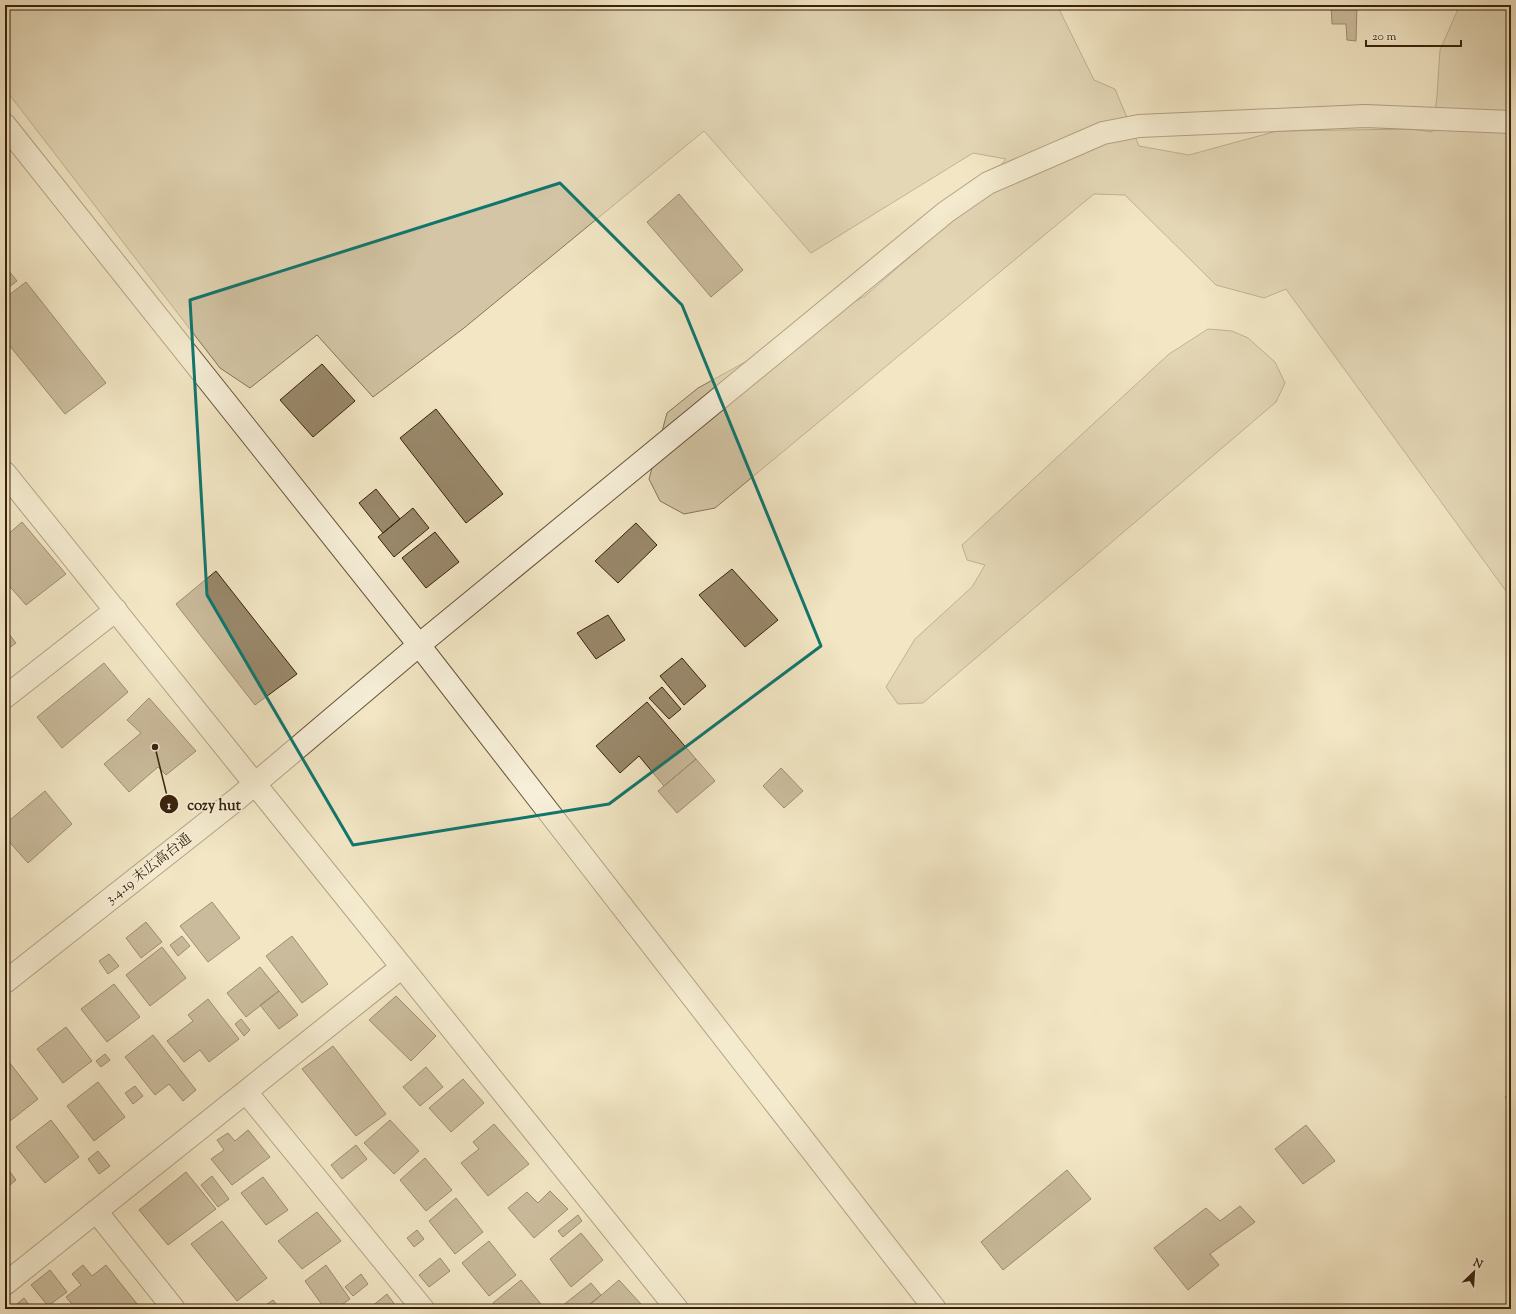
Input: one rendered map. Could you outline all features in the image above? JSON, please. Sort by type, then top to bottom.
[{"type":"street","name":"3.4.19 末広高台通","points":[[5,982],[255,783],[419,645],[946,212],[988,183],[1103,133],[1139,126],[1365,116],[1511,122]]},
{"type":"street","points":[[5,125],[419,645],[935,1309]]},
{"type":"street","points":[[5,473],[677,1309]]},
{"type":"street","points":[[5,697],[116,610]]},
{"type":"street","points":[[5,1284],[402,967]]},
{"type":"street","points":[[246,1092],[423,1309]]},
{"type":"street","points":[[96,1211],[174,1309]]},
{"type":"highlighted area","points":[[560,183],[682,305],[821,646],[609,804],[353,845],[207,595],[190,300]]},
{"type":"shaded area","points":[[5,5],[1057,5],[1094,80],[1115,89],[1139,146],[1189,155],[1277,131],[1411,129],[1432,132],[1437,96],[1440,50],[1459,7],[1457,5],[1511,5],[1511,598],[1286,289],[1264,298],[1216,285],[1125,195],[1094,194],[715,508],[684,514],[660,501],[649,479],[667,413],[698,388],[865,296],[959,214],[1006,159],[973,153],[811,253],[704,131],[464,328],[373,397],[317,335],[250,388],[220,368],[5,89]]},
{"type":"shaded area","points":[[1208,329],[1232,331],[1248,338],[1275,362],[1285,383],[1276,402],[923,703],[898,704],[886,687],[915,639],[972,587],[985,565],[967,560],[962,545],[1169,354]]},
{"type":"building","points":[[1331,5],[1357,5],[1356,41],[1347,40],[1346,24],[1332,24]]},
{"type":"building","points":[[679,194],[743,270],[711,297],[647,222]]},
{"type":"building","points":[[5,266],[17,281],[5,290]]},
{"type":"building","points":[[26,282],[106,383],[65,414],[5,340],[5,298]]},
{"type":"building","points":[[322,364],[355,401],[313,437],[280,400]]},
{"type":"building","points":[[436,409],[503,494],[466,523],[400,438]]},
{"type":"building","points":[[376,489],[400,519],[383,533],[359,503]]},
{"type":"building","points":[[5,506],[10,513],[5,517]]},
{"type":"building","points":[[413,508],[429,528],[394,557],[378,537]]},
{"type":"building","points":[[22,522],[66,574],[26,605],[5,581],[5,537]]},
{"type":"building","points":[[636,523],[657,545],[618,583],[595,561]]},
{"type":"building","points":[[435,532],[459,562],[426,588],[402,558]]},
{"type":"building","points":[[732,569],[778,620],[745,647],[699,595]]},
{"type":"building","points":[[216,571],[297,674],[255,705],[176,604]]},
{"type":"building","points":[[608,615],[625,640],[596,659],[577,633]]},
{"type":"building","points":[[5,629],[16,643],[5,651]]},
{"type":"building","points":[[682,658],[706,686],[684,705],[660,676]]},
{"type":"building","points":[[104,663],[128,692],[62,748],[37,717]]},
{"type":"building","points":[[662,687],[681,709],[669,719],[649,698]]},
{"type":"building","points":[[149,698],[196,751],[166,775],[158,767],[129,792],[104,764],[141,733],[127,720]]},
{"type":"building","points":[[647,702],[696,759],[664,786],[639,756],[620,773],[596,746]]},
{"type":"building","points":[[696,759],[715,781],[677,813],[658,791]]},
{"type":"building","points":[[781,768],[803,791],[784,808],[763,786]]},
{"type":"building","points":[[45,791],[72,824],[28,863],[5,837],[5,824]]},
{"type":"building","points":[[212,902],[240,938],[208,962],[180,926]]},
{"type":"building","points":[[146,922],[162,942],[141,958],[126,938]]},
{"type":"building","points":[[182,936],[190,946],[178,956],[170,945]]},
{"type":"building","points":[[292,936],[328,984],[302,1003],[266,956]]},
{"type":"building","points":[[162,947],[186,978],[150,1006],[126,975]]},
{"type":"building","points":[[109,954],[119,966],[108,974],[99,961]]},
{"type":"building","points":[[260,967],[279,991],[246,1017],[227,993]]},
{"type":"building","points":[[114,984],[140,1017],[107,1042],[81,1009]]},
{"type":"building","points":[[279,991],[298,1015],[279,1029],[260,1005]]},
{"type":"building","points":[[396,996],[436,1036],[411,1061],[369,1020]]},
{"type":"building","points":[[208,999],[239,1039],[209,1062],[200,1050],[184,1062],[167,1041],[193,1021],[188,1015]]},
{"type":"building","points":[[241,1019],[250,1030],[244,1036],[235,1024]]},
{"type":"building","points":[[66,1027],[92,1061],[63,1083],[37,1049]]},
{"type":"building","points":[[153,1035],[196,1090],[183,1101],[169,1084],[155,1095],[125,1057]]},
{"type":"building","points":[[333,1046],[386,1114],[356,1136],[302,1069]]},
{"type":"building","points":[[105,1054],[110,1060],[101,1067],[96,1061]]},
{"type":"building","points":[[9,1062],[38,1099],[5,1125],[5,1065]]},
{"type":"building","points":[[426,1067],[443,1087],[420,1106],[403,1087]]},
{"type":"building","points":[[463,1079],[484,1103],[451,1132],[429,1108]]},
{"type":"building","points":[[98,1082],[125,1117],[94,1141],[67,1106]]},
{"type":"building","points":[[135,1086],[143,1096],[133,1104],[125,1093]]},
{"type":"building","points":[[1511,1092],[1511,1105],[1505,1097]]},
{"type":"building","points":[[51,1120],[79,1157],[45,1183],[16,1147]]},
{"type":"building","points":[[390,1120],[419,1151],[394,1174],[364,1143]]},
{"type":"building","points":[[494,1124],[529,1164],[488,1196],[461,1163],[479,1149],[473,1142]]},
{"type":"building","points":[[1306,1125],[1335,1161],[1303,1184],[1275,1149]]},
{"type":"building","points":[[248,1130],[270,1157],[232,1185],[211,1159],[224,1150],[217,1140],[228,1133],[235,1141]]},
{"type":"building","points":[[356,1145],[367,1159],[342,1179],[331,1165]]},
{"type":"building","points":[[98,1151],[110,1166],[99,1174],[88,1159]]},
{"type":"building","points":[[425,1158],[452,1190],[426,1211],[400,1180]]},
{"type":"building","points":[[5,1165],[16,1180],[5,1189]]},
{"type":"building","points":[[1067,1170],[1091,1199],[1003,1270],[981,1242]]},
{"type":"building","points":[[186,1172],[216,1209],[168,1245],[139,1210]]},
{"type":"building","points":[[212,1176],[229,1199],[218,1207],[201,1185]]},
{"type":"building","points":[[263,1177],[288,1210],[266,1225],[241,1193]]},
{"type":"building","points":[[550,1191],[568,1209],[534,1238],[508,1208],[527,1192],[538,1203]]},
{"type":"building","points":[[456,1198],[483,1232],[455,1254],[429,1221]]},
{"type":"building","points":[[1240,1206],[1255,1222],[1210,1254],[1219,1265],[1188,1290],[1154,1248],[1206,1208],[1220,1221]]},
{"type":"building","points":[[317,1212],[341,1241],[302,1269],[278,1241]]},
{"type":"building","points":[[578,1215],[582,1221],[563,1237],[558,1231]]},
{"type":"building","points":[[222,1221],[267,1278],[237,1301],[191,1244]]},
{"type":"building","points":[[417,1230],[424,1239],[414,1247],[407,1238]]},
{"type":"building","points":[[581,1233],[603,1260],[571,1287],[550,1259]]},
{"type":"building","points":[[489,1241],[516,1275],[489,1296],[462,1263]]},
{"type":"building","points":[[440,1258],[450,1271],[429,1287],[419,1275]]},
{"type":"building","points":[[83,1265],[92,1276],[106,1265],[141,1309],[76,1309],[66,1297],[81,1285],[72,1274]]},
{"type":"building","points":[[326,1265],[350,1299],[336,1309],[325,1309],[305,1281]]},
{"type":"building","points":[[50,1270],[67,1292],[48,1306],[31,1285]]},
{"type":"building","points":[[361,1274],[368,1284],[353,1296],[345,1287]]},
{"type":"building","points":[[521,1280],[545,1309],[497,1309],[493,1303]]},
{"type":"building","points":[[619,1280],[641,1304],[635,1309],[585,1309]]},
{"type":"building","points":[[591,1283],[601,1295],[583,1309],[564,1309],[562,1306]]},
{"type":"building","points":[[387,1294],[398,1309],[373,1309],[371,1307]]},
{"type":"building","points":[[24,1298],[32,1309],[11,1309]]},
{"type":"building","points":[[273,1300],[280,1309],[260,1309]]},
{"type":"building","points":[[361,1304],[365,1309],[355,1309]]},
{"type":"place","name":"cozy hut","points":[[155,747]]}]
